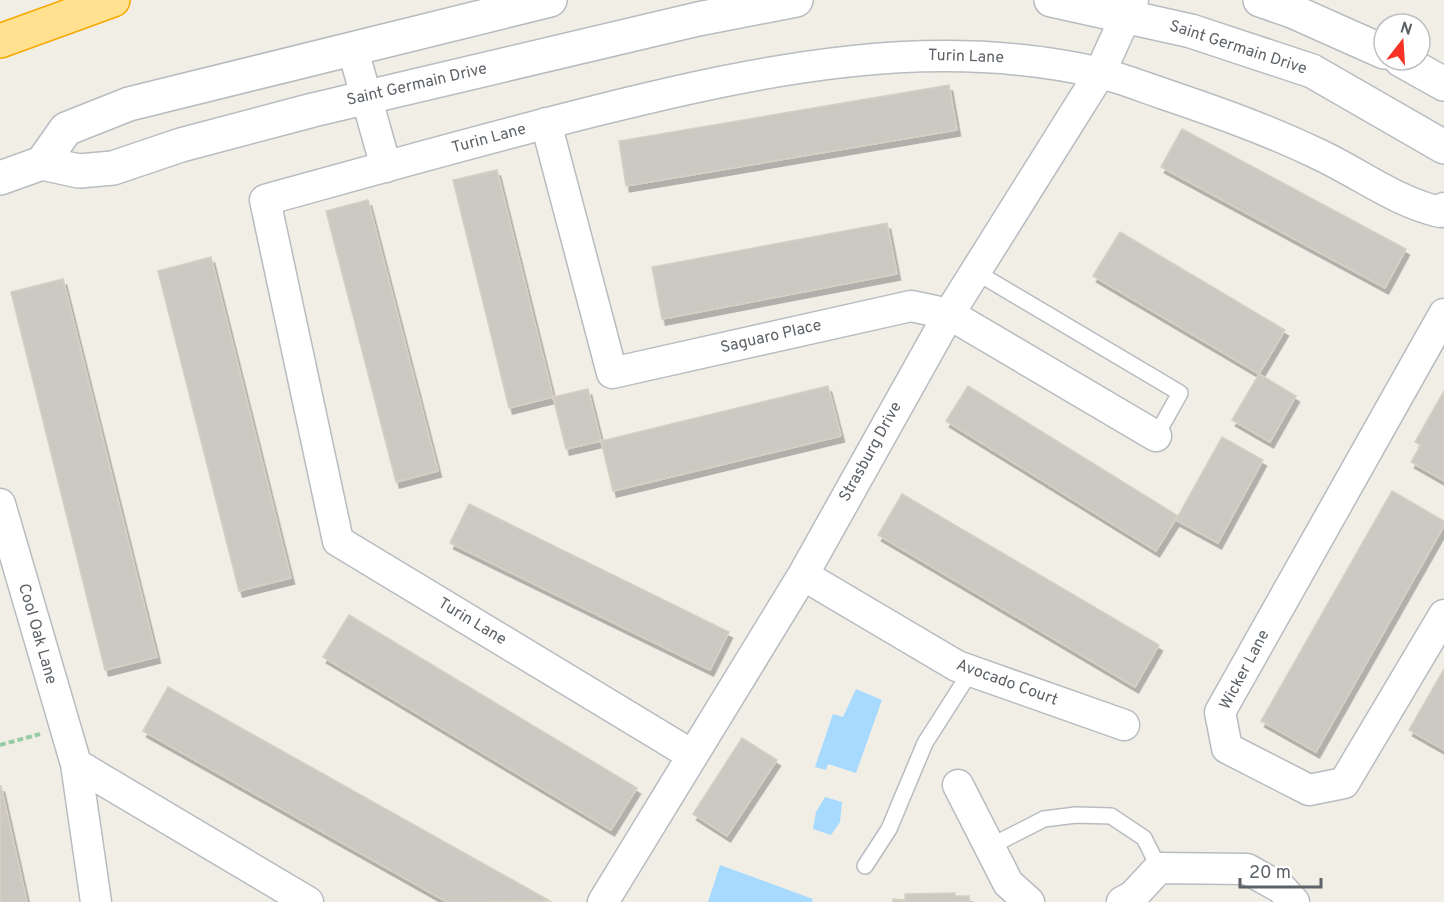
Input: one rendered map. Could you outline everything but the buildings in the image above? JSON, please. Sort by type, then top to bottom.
[{"type":"highway","points":[[0,41],[113,0]]},
{"type":"street","points":[[0,178],[42,163],[66,129],[129,104],[549,0]]},
{"type":"street","name":"Saint Germain Drive","points":[[42,163],[79,171],[113,168],[181,145],[367,97],[698,19],[796,0]]},
{"type":"street","name":"Saint Germain Drive","points":[[1051,0],[1131,7],[1191,31],[1312,71],[1444,147]]},
{"type":"street","points":[[1260,0],[1292,11],[1372,47]]},
{"type":"street","name":"Strasburg Drive","points":[[603,902],[803,575],[949,314],[1100,73],[1131,7]]},
{"type":"street","points":[[353,50],[386,167]]},
{"type":"street","name":"Turin Lane","points":[[692,755],[338,541],[265,200],[546,123],[715,81],[896,55],[1000,57],[1100,73],[1249,122],[1320,155],[1416,206],[1440,212],[1444,208]]},
{"type":"street","points":[[1422,72],[1444,84]]},
{"type":"street","name":"Saguaro Place","points":[[546,123],[612,373],[911,306],[949,314],[1156,436]]},
{"type":"street","name":"Wicker Lane","points":[[1444,314],[1220,712],[1227,748],[1309,790],[1344,783],[1444,615]]},
{"type":"street","name":"Cool Oak Lane","points":[[0,504],[8,566],[76,764],[96,902]]},
{"type":"street","name":"Avocado Court","points":[[803,575],[957,666],[1124,725]]},
{"type":"street","points":[[76,764],[308,902]]},
{"type":"street","points":[[958,785],[1008,883],[1029,902]]},
{"type":"street","points":[[1122,902],[1133,896],[1159,868],[1247,869],[1281,888],[1294,902]]},
{"type":"lane","points":[[976,272],[1180,393],[1156,436]]},
{"type":"lane","points":[[865,866],[889,829],[925,743],[971,671]]},
{"type":"lane","points":[[989,848],[1044,819],[1076,815],[1112,816],[1144,838],[1159,868]]},
{"type":"path","points":[[0,745],[65,728]]},
{"type":"water","points":[[856,689],[882,700],[856,773],[828,764],[826,770],[815,767],[833,714],[843,717]]},
{"type":"water","points":[[825,797],[842,802],[840,822],[831,835],[813,829],[816,812]]},
{"type":"water","points":[[720,865],[813,899],[812,902],[708,902]]}]
